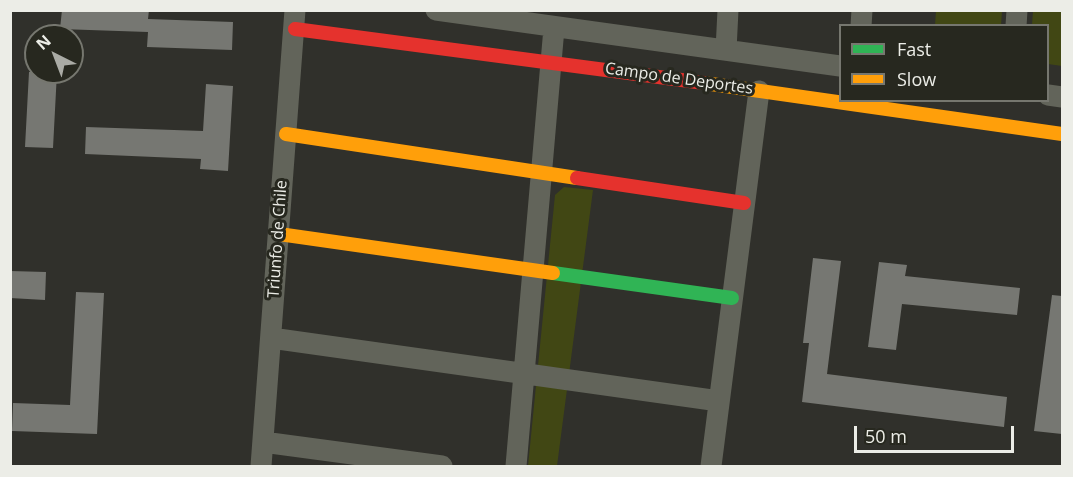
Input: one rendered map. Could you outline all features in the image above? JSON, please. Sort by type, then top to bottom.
[{"type":"street","name":"Campo de Deportes","points":[[436,10],[839,66]]},
{"type":"street","points":[[726,50],[728,10]]},
{"type":"street","name":"Campo de Deportes","points":[[295,20],[550,61],[1062,134]]},
{"type":"street","name":"Triunfo de Chile","points":[[261,466],[295,20]]},
{"type":"street","points":[[516,466],[554,28]]},
{"type":"street","points":[[711,466],[759,91]]},
{"type":"street","points":[[286,134],[744,203]]},
{"type":"street","points":[[279,234],[732,298]]},
{"type":"street","points":[[271,338],[719,401]]},
{"type":"street","points":[[263,442],[442,466]]},
{"type":"green space","points":[[936,11],[1002,11],[1001,24],[935,24]]},
{"type":"green space","points":[[1033,11],[1062,11],[1062,66],[1049,64],[1049,24],[1032,24]]},
{"type":"green space","points":[[564,187],[593,190],[557,466],[528,466],[555,195]]},
{"type":"building","points":[[62,10],[149,10],[148,19],[233,22],[232,50],[147,47],[148,32],[84,30],[84,24],[61,24]]},
{"type":"building","points":[[28,84],[56,84],[53,148],[25,147]]},
{"type":"building","points":[[206,84],[233,86],[228,171],[200,169],[201,159],[85,154],[86,127],[203,131]]},
{"type":"building","points":[[813,258],[841,261],[827,374],[1007,397],[1004,427],[802,402],[809,343],[803,343]]},
{"type":"building","points":[[879,262],[907,265],[905,276],[1020,288],[1017,315],[902,304],[896,350],[868,347]]},
{"type":"building","points":[[10,271],[46,272],[45,300],[10,298]]},
{"type":"building","points":[[76,292],[104,293],[97,434],[12,431],[13,403],[70,405]]},
{"type":"building","points":[[1052,295],[1062,296],[1062,434],[1034,431]]},
{"type":"traffic: fast","points":[[553,273],[732,298]]},
{"type":"traffic: slow","points":[[704,83],[1062,134]]},
{"type":"traffic: slow","points":[[286,134],[577,178]]},
{"type":"traffic: slow","points":[[279,234],[553,273]]},
{"type":"traffic: jam","points":[[295,29],[704,83]]},
{"type":"traffic: jam","points":[[577,178],[744,203]]}]
